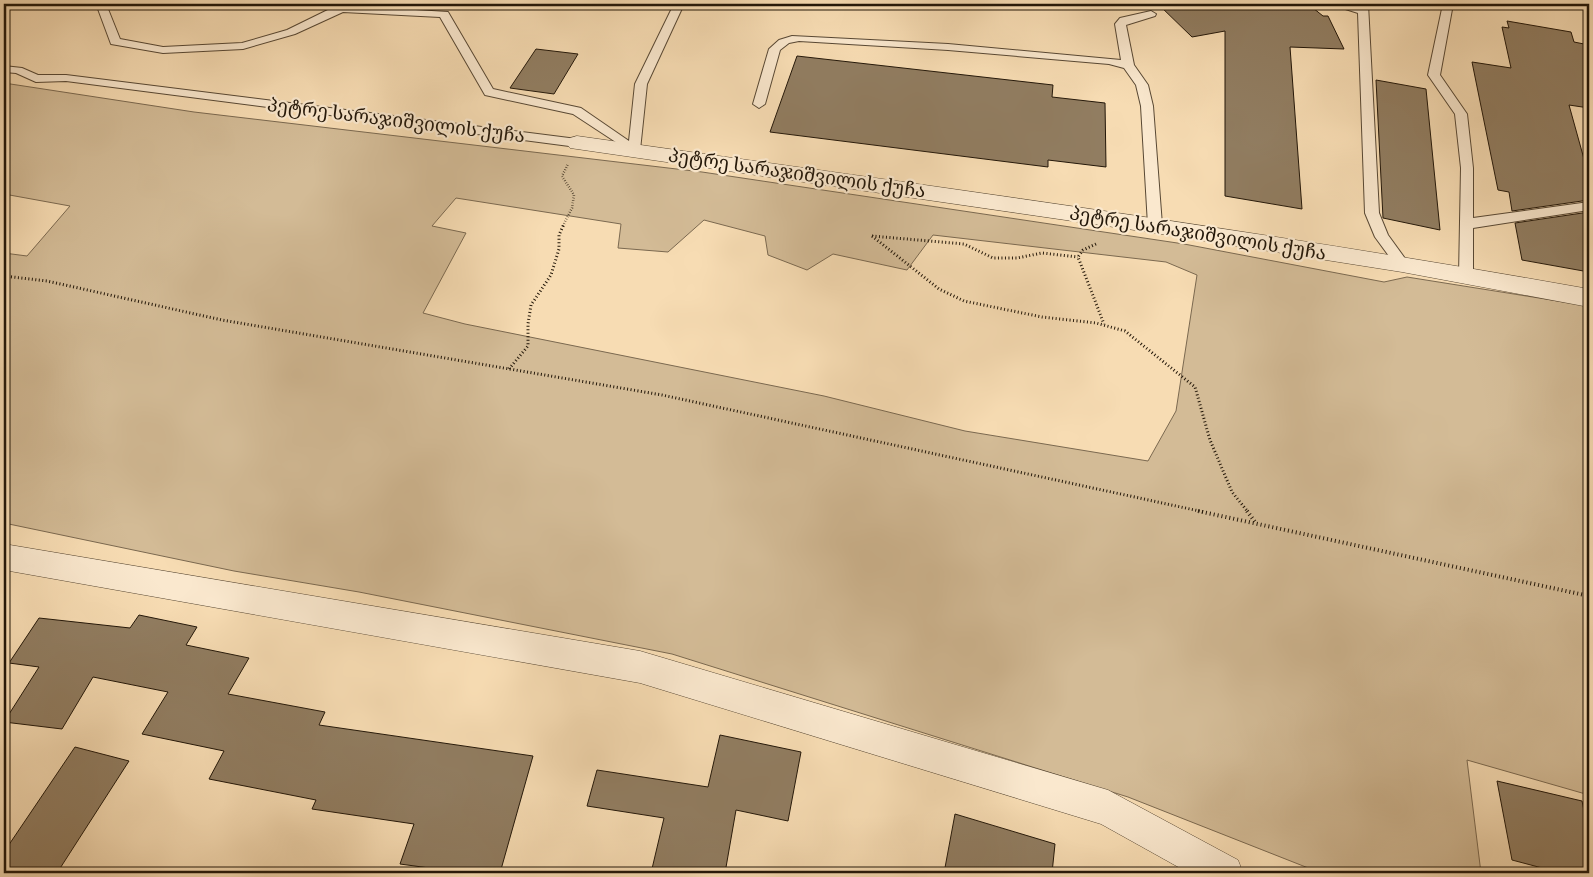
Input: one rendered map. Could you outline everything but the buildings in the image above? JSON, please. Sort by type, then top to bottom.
[{"type":"street","name":"პეტრე სარაჯიშვილის ქუჩა","points":[[577,143],[1155,225],[1402,264],[1589,298]]},
{"type":"street","points":[[4,557],[640,667],[1108,808],[1225,873]]},
{"type":"lane","points":[[105,4],[103,9],[115,42],[162,50],[243,46],[291,32],[343,6],[444,14]]},
{"type":"lane","points":[[444,14],[452,4]]},
{"type":"lane","points":[[444,14],[489,92],[577,111],[634,150],[640,84],[679,4]]},
{"type":"lane","points":[[1340,4],[1363,8],[1372,213],[1382,237],[1402,264]]},
{"type":"lane","points":[[1448,4],[1434,75],[1461,114],[1467,168],[1466,276]]},
{"type":"lane","points":[[1151,14],[1124,20],[1120,24],[1128,66],[1142,85],[1147,106],[1155,225]]},
{"type":"lane","points":[[759,104],[775,50],[780,43],[799,38],[948,47],[1109,61],[1128,66]]},
{"type":"lane","name":"პეტრე სარაჯიშვილის ქუჩა","points":[[4,69],[18,70],[36,79],[66,78],[577,143]]},
{"type":"lane","points":[[1466,224],[1589,206]]},
{"type":"path","points":[[509,369],[528,346],[528,324],[531,305],[551,275],[559,249],[559,235],[572,208],[574,196],[562,176],[577,143]]},
{"type":"path","points":[[1078,257],[1083,250],[1101,241],[1126,221]]},
{"type":"path","points":[[1078,257],[1042,253],[1017,258],[993,258],[964,244],[872,236],[939,289],[964,301],[1034,316],[1104,325],[1125,331],[1194,388],[1210,440],[1232,492],[1255,522]]},
{"type":"path","points":[[1078,257],[1104,325]]},
{"type":"path","points":[[4,276],[47,281],[222,320],[672,397],[1589,596]]},
{"type":"shaded area","points":[[4,83],[194,112],[702,172],[1184,244],[1384,282],[1407,277],[1589,306],[1589,795],[1467,760],[1481,873],[1321,873],[1128,797],[672,654],[359,592],[234,571],[4,523],[4,253],[27,256],[70,206],[4,194]],"holes":[[[456,198],[621,224],[618,248],[668,252],[704,220],[765,236],[768,255],[807,270],[833,254],[907,270],[933,235],[1166,262],[1197,275],[1176,411],[1148,461],[965,431],[824,396],[465,324],[423,313],[466,233],[432,226]]]}]
